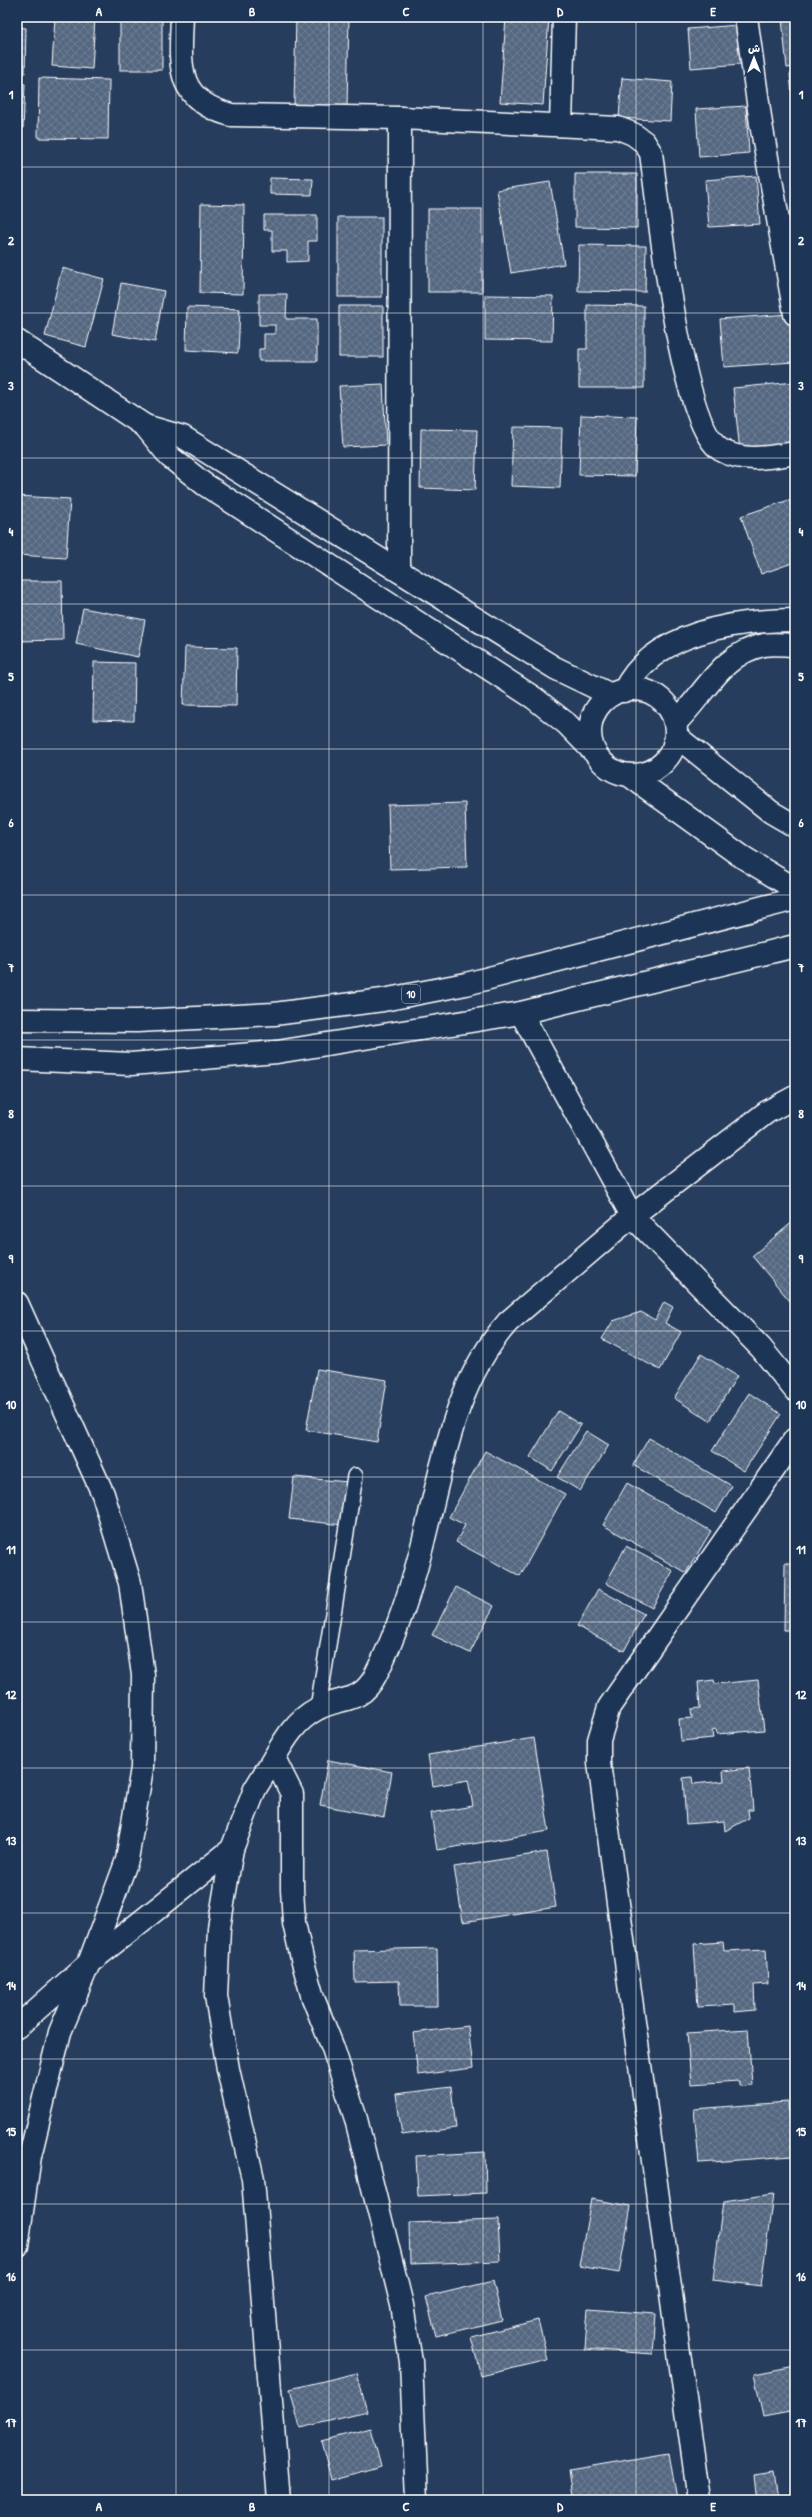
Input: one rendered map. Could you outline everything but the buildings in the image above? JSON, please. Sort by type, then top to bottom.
[{"type":"main road","points":[[182,17],[183,65],[188,86],[193,96],[214,111],[231,115],[400,118],[618,128],[633,134],[644,142],[651,153],[679,346],[693,404],[707,434],[720,449],[738,457],[766,457],[795,453]]},
{"type":"main road","points":[[561,125],[564,17]]},
{"type":"main road","points":[[746,17],[761,124],[795,314]]},
{"type":"main road","points":[[399,571],[400,118]]},
{"type":"main road","points":[[17,341],[145,426],[183,437],[555,668],[617,693],[637,690],[650,693],[662,700],[670,711],[675,730],[673,749],[665,761],[655,770],[642,774],[629,775],[616,772],[604,765],[596,754],[567,724],[534,698],[204,484],[170,457],[145,426]]},
{"type":"main road","points":[[596,754],[591,742],[590,728],[593,715],[601,704],[617,693],[639,667],[654,655],[689,637],[723,626],[764,620],[795,620]]},
{"type":"main road","points":[[675,730],[716,674],[731,659],[748,650],[765,645],[795,644]]},
{"type":"main road","points":[[675,730],[771,812],[795,826]]},
{"type":"main road","points":[[629,775],[741,856],[795,888]]},
{"type":"main road","name":"10","points":[[17,1020],[137,1021],[274,1014],[383,1000],[466,984],[795,899]]},
{"type":"main road","points":[[17,1059],[131,1064],[277,1052],[521,1013],[795,946]]},
{"type":"main road","points":[[521,1013],[632,1216],[761,1348],[795,1390]]},
{"type":"main road","points":[[279,2500],[253,2179],[228,2069],[216,1996],[219,1928],[232,1849],[255,1788],[297,1724],[318,1708],[363,1693],[374,1678],[405,1605],[452,1423],[491,1342],[508,1322],[632,1216],[760,1116],[795,1097]]},
{"type":"main road","points":[[17,1303],[103,1494],[130,1583],[144,1675],[142,1768],[127,1860],[89,1963],[60,2032],[30,2156],[17,2246]]},
{"type":"main road","points":[[699,2500],[599,1763],[599,1740],[609,1707],[795,1439]]},
{"type":"main road","points":[[274,1758],[292,1794],[292,1896],[294,1923],[302,1959],[313,1998],[333,2048],[356,2119],[402,2305],[411,2362],[417,2500]]},
{"type":"main road","points":[[17,2026],[89,1963],[232,1849]]},
{"type":"lane","points":[[318,1708],[355,1476]]}]
